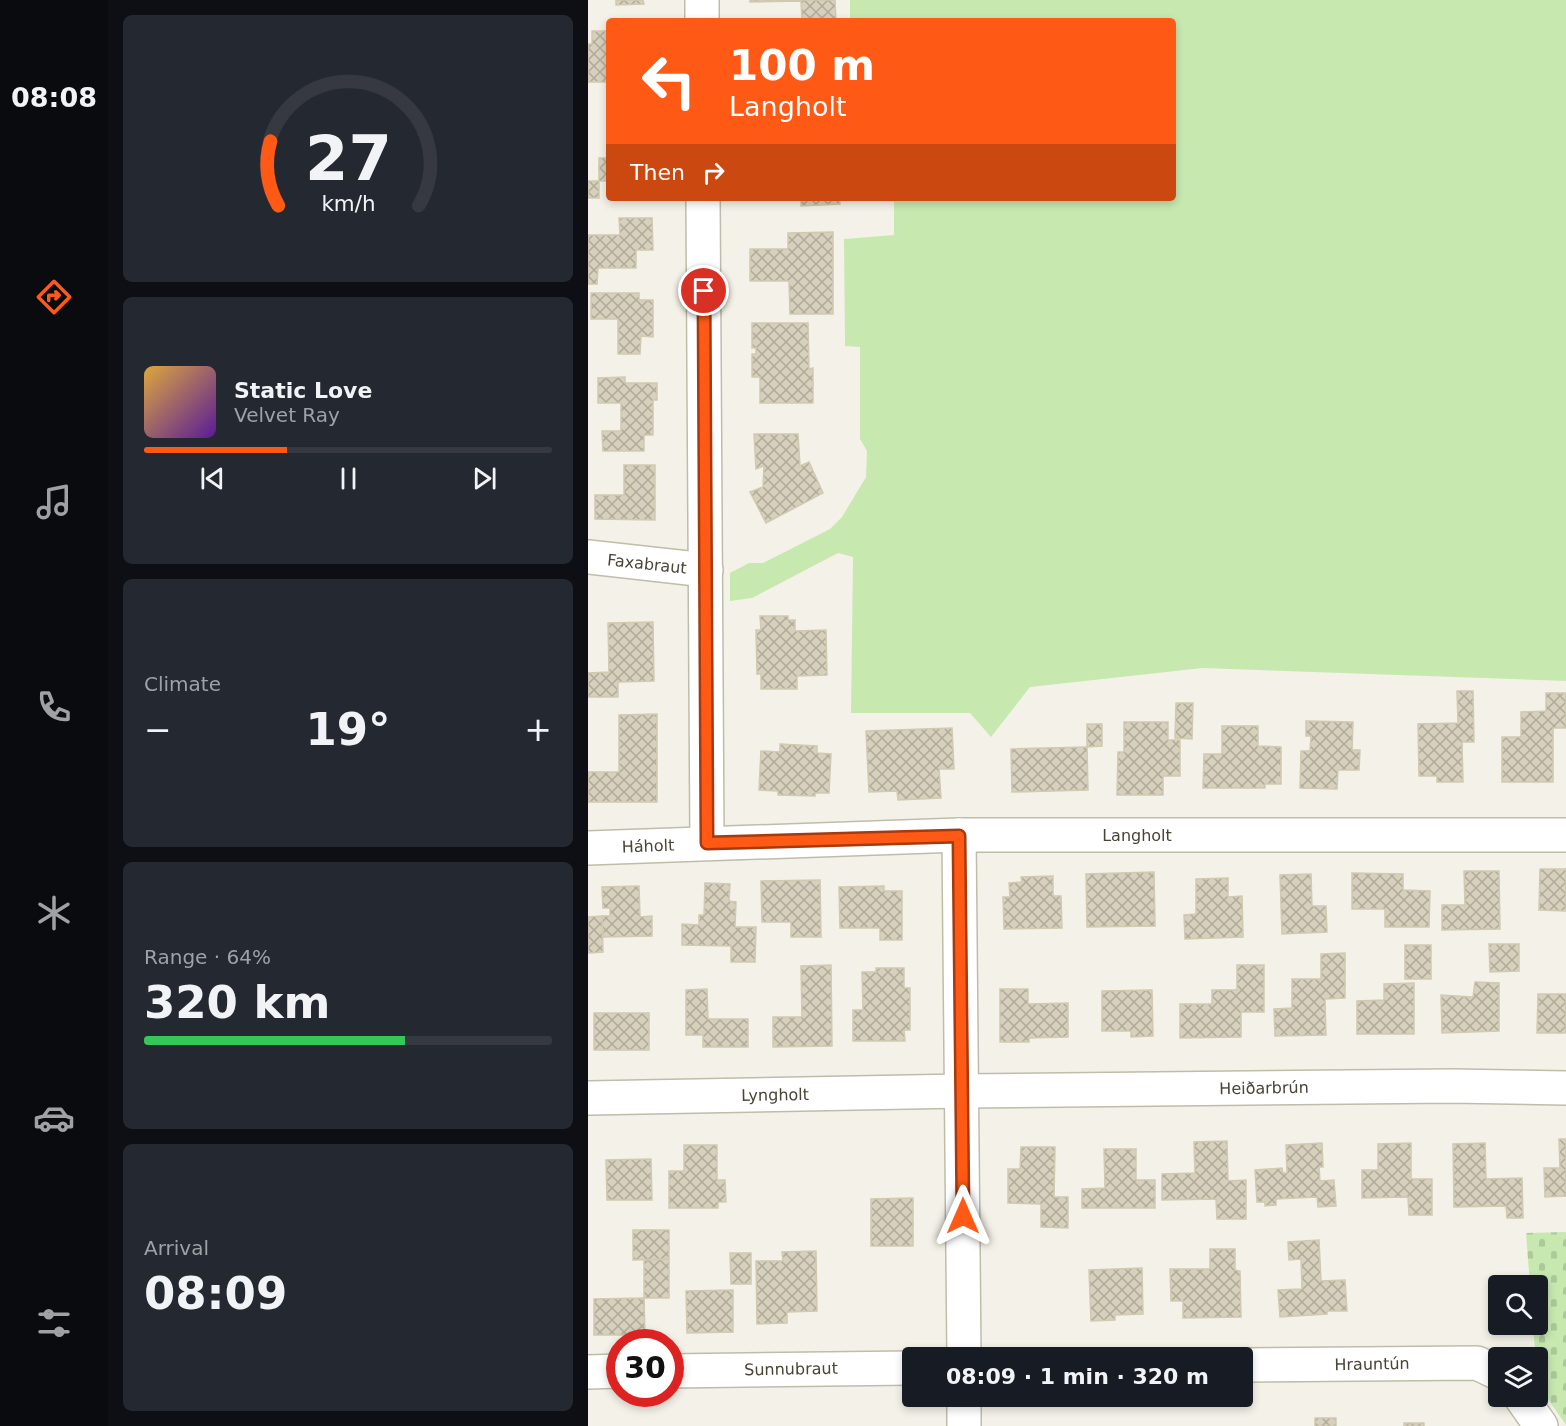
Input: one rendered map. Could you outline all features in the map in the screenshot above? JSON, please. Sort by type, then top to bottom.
[{"type":"street","points":[[702,0],[702,18]]},
{"type":"street","points":[[703,201],[707,843]]},
{"type":"street","name":"Faxabraut","points":[[588,557],[706,570]]},
{"type":"street","points":[[959,836],[964,1347]]},
{"type":"street","name":"Langholt","points":[[707,843],[959,836],[1566,836]]},
{"type":"street","name":"Háholt","points":[[588,848],[707,843]]},
{"type":"street","name":"Heiðarbrún","points":[[962,1091],[1451,1086],[1566,1088]]},
{"type":"street","name":"Lyngholt","points":[[588,1098],[962,1091]]},
{"type":"street","name":"Hrauntún","points":[[1253,1365],[1477,1363],[1488,1368]]},
{"type":"street","name":"Sunnubraut","points":[[684,1371],[902,1368]]},
{"type":"street","points":[[588,1372],[606,1371]]},
{"type":"street","points":[[964,1407],[964,1426]]},
{"type":"street","points":[[1528,1407],[1541,1426]]},
{"type":"green space","points":[[850,0],[1566,0],[1566,681],[1203,668],[1030,687],[991,737],[970,713],[851,713],[853,557],[838,553],[752,598],[730,601],[730,573],[749,563],[763,563],[830,529],[842,517],[866,477],[867,451],[860,439],[860,347],[845,346],[844,239],[894,235],[894,201],[1176,201],[1176,18],[850,18]]},
{"type":"green space","points":[[1566,1232],[1566,1425],[1548,1399],[1548,1347],[1535,1347],[1534,1335],[1548,1335],[1548,1275],[1529,1275],[1526,1233]]},
{"type":"building","points":[[616,0],[643,0],[644,4],[616,5]]},
{"type":"building","points":[[750,0],[835,0],[836,18],[802,18],[801,1],[750,2]]},
{"type":"building","points":[[592,31],[606,31],[606,82],[588,82],[588,44],[592,44]]},
{"type":"building","points":[[599,158],[606,158],[606,181],[599,181]]},
{"type":"building","points":[[588,181],[599,181],[599,198],[588,198]]},
{"type":"building","points":[[801,201],[840,201],[840,204],[801,206]]},
{"type":"building","points":[[619,218],[652,218],[653,250],[636,250],[636,268],[598,268],[597,284],[588,284],[588,235],[620,235]]},
{"type":"building","points":[[833,232],[833,314],[790,314],[789,281],[750,281],[750,249],[788,249],[788,233]]},
{"type":"building","points":[[591,293],[639,293],[639,300],[653,300],[653,337],[641,336],[640,354],[618,354],[618,319],[591,319]]},
{"type":"building","points":[[752,323],[808,323],[809,369],[813,368],[813,403],[760,403],[760,377],[752,377],[752,354],[756,354],[756,348],[752,348]]},
{"type":"building","points":[[625,377],[625,383],[657,383],[657,400],[653,400],[653,435],[644,435],[644,451],[603,451],[602,431],[621,431],[621,403],[598,403],[598,378]]},
{"type":"building","points":[[754,434],[798,434],[800,466],[809,462],[823,493],[766,523],[750,492],[763,487],[764,466],[756,469]]},
{"type":"building","points":[[624,465],[655,465],[655,520],[595,519],[595,495],[624,495]]},
{"type":"building","points":[[760,616],[788,616],[788,620],[795,620],[795,631],[826,630],[827,675],[797,676],[797,689],[761,689],[761,674],[757,674],[756,630],[761,630]]},
{"type":"building","points":[[653,622],[654,681],[618,682],[618,697],[588,697],[588,673],[609,672],[608,623]]},
{"type":"building","points":[[1457,691],[1473,691],[1474,742],[1462,742],[1463,782],[1437,782],[1437,776],[1419,776],[1418,724],[1458,723]]},
{"type":"building","points":[[1546,693],[1566,693],[1566,728],[1553,728],[1553,782],[1502,782],[1502,737],[1521,737],[1521,712],[1546,711]]},
{"type":"building","points":[[1176,703],[1193,703],[1192,739],[1175,738]]},
{"type":"building","points":[[657,714],[657,802],[588,802],[588,772],[619,772],[619,715]]},
{"type":"building","points":[[1306,721],[1353,722],[1352,750],[1360,750],[1359,770],[1338,770],[1337,789],[1300,788],[1301,751],[1310,751],[1311,736],[1306,736]]},
{"type":"building","points":[[1124,722],[1168,722],[1168,740],[1180,740],[1180,776],[1163,776],[1163,795],[1117,795],[1118,752],[1124,752]]},
{"type":"building","points":[[1087,724],[1102,724],[1102,746],[1087,747]]},
{"type":"building","points":[[1222,726],[1258,726],[1258,746],[1281,747],[1281,784],[1265,784],[1265,788],[1203,788],[1204,754],[1222,754]]},
{"type":"building","points":[[952,728],[954,769],[939,769],[941,798],[898,800],[897,791],[869,792],[866,731]]},
{"type":"building","points":[[780,744],[817,746],[817,753],[831,754],[829,793],[815,793],[815,796],[778,795],[778,791],[759,790],[761,751],[780,752]]},
{"type":"building","points":[[1087,747],[1088,790],[1012,792],[1011,749]]},
{"type":"building","points":[[1540,869],[1566,869],[1566,911],[1539,910]]},
{"type":"building","points":[[1464,871],[1499,871],[1500,929],[1442,930],[1442,905],[1465,905]]},
{"type":"building","points":[[1154,872],[1155,926],[1087,927],[1086,874]]},
{"type":"building","points":[[1352,873],[1403,874],[1403,890],[1430,891],[1429,927],[1385,927],[1385,909],[1352,909]]},
{"type":"building","points":[[1311,874],[1312,906],[1326,906],[1327,932],[1282,934],[1280,875]]},
{"type":"building","points":[[1053,876],[1053,896],[1061,896],[1062,928],[1004,929],[1003,897],[1010,897],[1009,883],[1022,882],[1021,877]]},
{"type":"building","points":[[1228,878],[1228,897],[1242,896],[1243,937],[1185,939],[1184,915],[1196,914],[1196,879]]},
{"type":"building","points":[[820,880],[821,937],[791,937],[791,922],[762,922],[761,881]]},
{"type":"building","points":[[705,883],[730,884],[729,901],[736,902],[735,927],[756,927],[755,962],[731,962],[731,946],[682,945],[682,924],[699,925],[699,915],[704,915]]},
{"type":"building","points":[[639,886],[640,917],[652,916],[652,936],[603,937],[602,916],[610,916],[610,908],[603,908],[602,887]]},
{"type":"building","points":[[884,886],[884,891],[902,891],[902,940],[880,940],[880,928],[840,928],[839,887]]},
{"type":"building","points":[[602,916],[603,952],[588,953],[588,917]]},
{"type":"building","points":[[1489,944],[1519,944],[1519,971],[1490,972]]},
{"type":"building","points":[[1405,945],[1431,945],[1431,979],[1405,979]]},
{"type":"building","points":[[1345,953],[1345,998],[1325,999],[1326,1035],[1275,1036],[1274,1009],[1292,1008],[1292,979],[1321,979],[1321,954]]},
{"type":"building","points":[[831,965],[832,1046],[773,1047],[773,1017],[802,1017],[801,966]]},
{"type":"building","points":[[1237,965],[1264,965],[1264,1012],[1241,1012],[1241,1037],[1180,1038],[1180,1004],[1212,1004],[1212,990],[1237,990]]},
{"type":"building","points":[[876,968],[904,968],[904,988],[910,988],[910,1030],[904,1030],[905,1041],[853,1041],[853,1010],[863,1010],[862,972],[876,972]]},
{"type":"building","points":[[1475,982],[1499,983],[1499,1031],[1442,1033],[1441,995],[1473,997]]},
{"type":"building","points":[[1414,983],[1414,1034],[1357,1034],[1357,1001],[1384,1000],[1384,984]]},
{"type":"building","points":[[707,989],[708,1019],[748,1019],[748,1047],[703,1047],[703,1035],[686,1035],[686,990]]},
{"type":"building","points":[[1000,989],[1028,989],[1028,1004],[1068,1003],[1068,1037],[1029,1038],[1029,1042],[1000,1042]]},
{"type":"building","points":[[1152,990],[1153,1036],[1131,1037],[1131,1031],[1102,1031],[1102,991]]},
{"type":"building","points":[[1538,994],[1566,994],[1566,1033],[1537,1033]]},
{"type":"building","points":[[594,1013],[649,1013],[649,1050],[594,1050]]},
{"type":"building","points":[[1559,1139],[1566,1139],[1566,1196],[1545,1197],[1544,1168],[1560,1168]]},
{"type":"building","points":[[1227,1141],[1228,1181],[1246,1180],[1246,1219],[1217,1219],[1216,1199],[1162,1200],[1162,1174],[1195,1173],[1194,1142]]},
{"type":"building","points":[[1322,1143],[1323,1167],[1319,1167],[1320,1181],[1334,1180],[1336,1206],[1318,1207],[1317,1197],[1276,1199],[1276,1205],[1265,1206],[1265,1202],[1257,1202],[1255,1170],[1282,1168],[1283,1173],[1287,1173],[1286,1145]]},
{"type":"building","points":[[1411,1143],[1411,1179],[1432,1179],[1432,1215],[1409,1215],[1408,1197],[1362,1198],[1362,1170],[1378,1170],[1378,1144]]},
{"type":"building","points":[[1485,1143],[1486,1179],[1522,1178],[1523,1218],[1507,1218],[1506,1206],[1454,1207],[1453,1144]]},
{"type":"building","points":[[684,1145],[717,1145],[717,1180],[725,1180],[726,1202],[718,1202],[718,1208],[669,1208],[669,1171],[684,1171]]},
{"type":"building","points":[[1021,1147],[1055,1147],[1054,1197],[1068,1197],[1068,1228],[1041,1227],[1041,1204],[1008,1203],[1008,1169],[1020,1169]]},
{"type":"building","points":[[1104,1149],[1136,1149],[1136,1180],[1155,1180],[1155,1208],[1082,1208],[1082,1189],[1105,1188]]},
{"type":"building","points":[[651,1159],[652,1200],[607,1200],[606,1160]]},
{"type":"building","points":[[913,1198],[913,1246],[871,1246],[871,1199]]},
{"type":"building","points":[[633,1230],[669,1230],[669,1259],[633,1260]]},
{"type":"building","points":[[1319,1240],[1321,1281],[1345,1280],[1347,1311],[1280,1317],[1278,1290],[1302,1289],[1301,1259],[1289,1260],[1288,1242]]},
{"type":"building","points":[[1210,1249],[1235,1249],[1235,1270],[1240,1271],[1241,1317],[1183,1318],[1183,1301],[1171,1301],[1170,1269],[1210,1269]]},
{"type":"building","points":[[816,1251],[817,1311],[787,1312],[787,1323],[757,1324],[756,1261],[783,1261],[782,1252]]},
{"type":"building","points":[[730,1253],[751,1253],[751,1284],[731,1284]]},
{"type":"building","points":[[669,1259],[669,1298],[644,1298],[644,1260]]},
{"type":"building","points":[[1142,1268],[1143,1314],[1115,1315],[1115,1320],[1091,1321],[1089,1270]]},
{"type":"building","points":[[733,1290],[733,1332],[687,1333],[686,1291]]},
{"type":"building","points":[[644,1298],[645,1329],[606,1329],[606,1335],[594,1335],[594,1299]]},
{"type":"building","points":[[1315,1418],[1336,1418],[1336,1426],[1315,1426]]},
{"type":"building","points":[[1404,1423],[1424,1423],[1424,1426],[1404,1426]]},
{"type":"route","points":[[704,291],[707,843],[959,836],[963,1216]]}]
